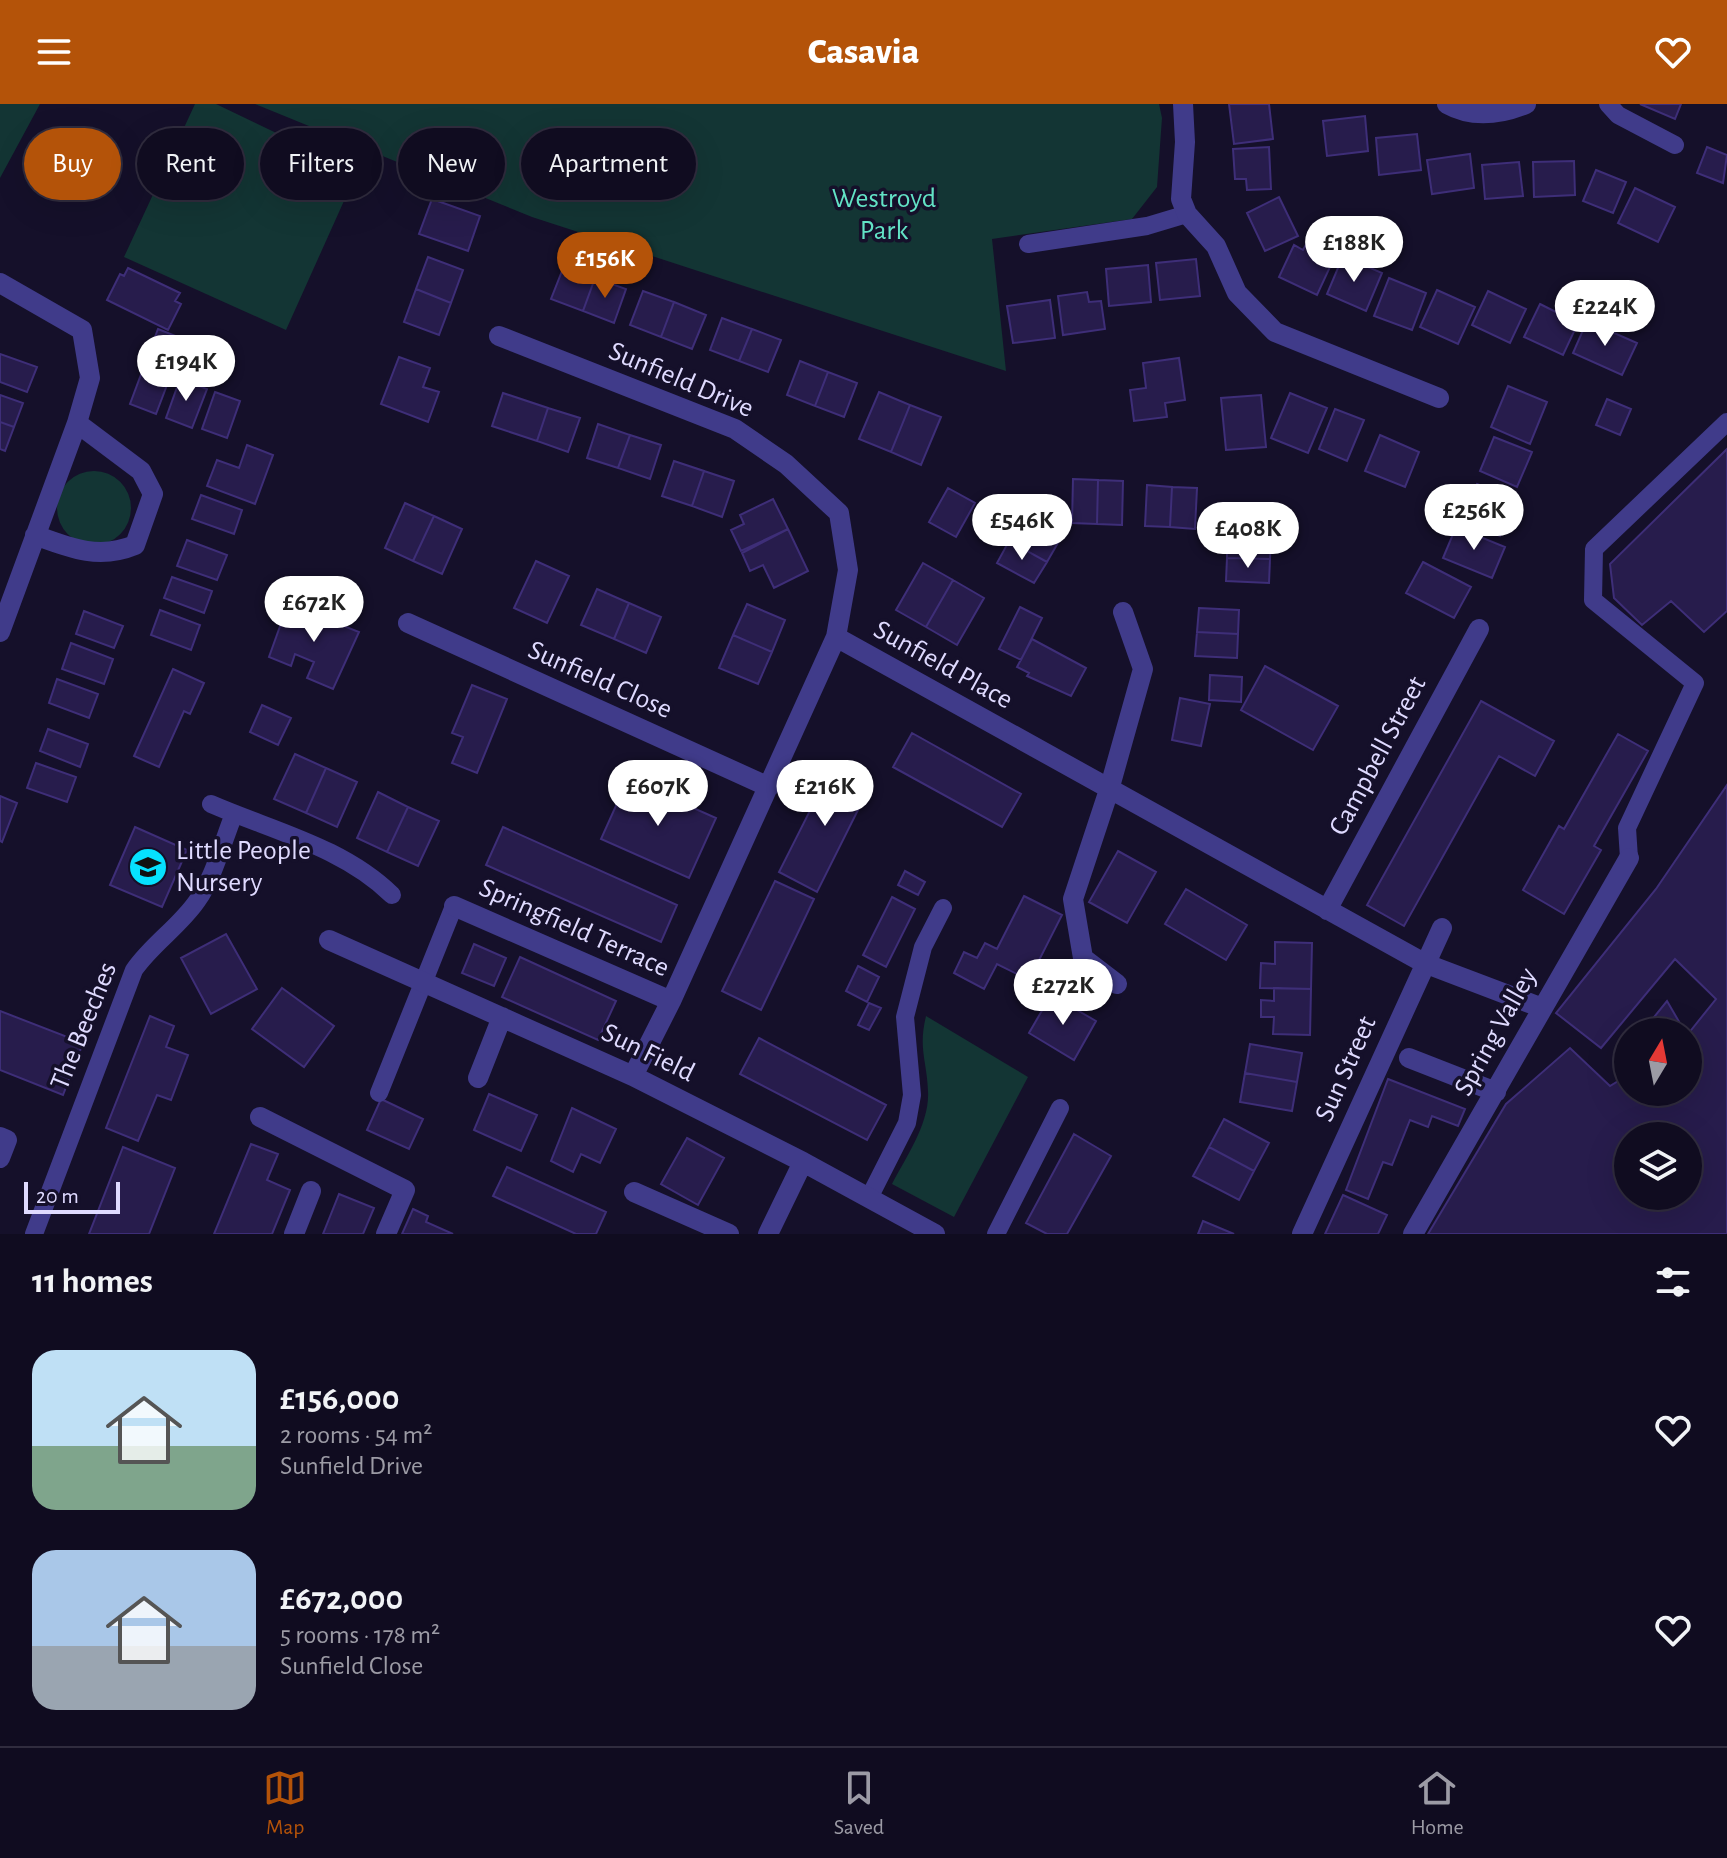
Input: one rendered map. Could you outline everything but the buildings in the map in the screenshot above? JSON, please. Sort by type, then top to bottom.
[{"type":"street","points":[[1183,104],[1185,142],[1181,199],[1187,214],[1216,246],[1237,293],[1275,332],[1439,398]]},
{"type":"street","points":[[1447,104],[1465,114],[1511,110],[1526,104]]},
{"type":"street","points":[[0,283],[82,330],[90,378],[77,423],[0,632]]},
{"type":"street","name":"Sunfield Drive","points":[[499,336],[735,429],[786,464],[839,513],[848,570],[836,637]]},
{"type":"street","points":[[35,535],[79,552],[115,553],[135,545],[153,494],[141,471],[77,423]]},
{"type":"street","points":[[1117,984],[1083,958],[1073,899],[1109,790],[1143,669],[1123,612]]},
{"type":"street","name":"Sunfield Close","points":[[408,623],[769,787]]},
{"type":"street","name":"Campbell Street","points":[[1327,910],[1479,629]]},
{"type":"street","name":"Sunfield Place","points":[[633,1076],[671,1001],[836,637],[1424,963],[1540,1007]]},
{"type":"street","name":"Spring Valley","points":[[1413,1234],[1496,1092],[1540,1007],[1629,858]]},
{"type":"street","name":"Springfield Terrace","points":[[454,906],[671,1001]]},
{"type":"street","name":"Sun Street","points":[[1302,1234],[1442,928]]},
{"type":"street","name":"Sun Field","points":[[329,940],[633,1076],[803,1162],[935,1234]]},
{"type":"street","points":[[478,1078],[502,1017]]},
{"type":"street","points":[[1409,1058],[1496,1092]]},
{"type":"street","points":[[260,1117],[405,1190],[386,1234]]},
{"type":"street","points":[[0,1137],[7,1140],[0,1158]]},
{"type":"street","points":[[768,1234],[803,1162]]},
{"type":"street","points":[[294,1234],[311,1191]]},
{"type":"street","points":[[634,1192],[729,1234]]},
{"type":"lane","points":[[1608,104],[1618,115],[1675,145]]},
{"type":"lane","points":[[1028,244],[1147,226],[1187,214]]},
{"type":"lane","points":[[1629,858],[1627,828],[1695,683],[1593,600],[1594,549],[1727,422]]},
{"type":"lane","points":[[211,804],[266,823],[369,873],[392,895]]},
{"type":"lane","name":"The Beeches","points":[[34,1234],[134,970],[149,948],[175,927],[199,900],[234,814]]},
{"type":"lane","points":[[379,1093],[454,906]]},
{"type":"lane","points":[[869,1198],[907,1123],[912,1095],[905,1017],[923,947],[943,908]]},
{"type":"lane","points":[[996,1234],[1060,1108]]},
{"type":"green space","points":[[0,104],[40,104],[27,128],[24,128],[24,134],[0,178]]},
{"type":"green space","points":[[195,104],[216,104],[266,128],[260,128],[260,200],[344,200],[286,330],[124,257],[150,200],[244,200],[244,128],[184,128]]},
{"type":"green space","name":"Westroyd Park","points":[[255,104],[1159,104],[1162,118],[1157,187],[1132,219],[992,239],[1006,371],[532,217],[490,200],[505,200],[505,128],[398,128],[398,162],[382,156],[382,128],[314,128]]},
{"type":"green space","points":[[94,471],[115,477],[125,487],[131,508],[125,529],[115,539],[94,545],[73,539],[63,529],[57,508],[63,487],[73,477]]},
{"type":"green space","points":[[926,1016],[1028,1077],[954,1217],[892,1184],[916,1139],[928,1103],[923,1037]]},
{"type":"place","name":"Little People Nursery","points":[[148,867]]}]
